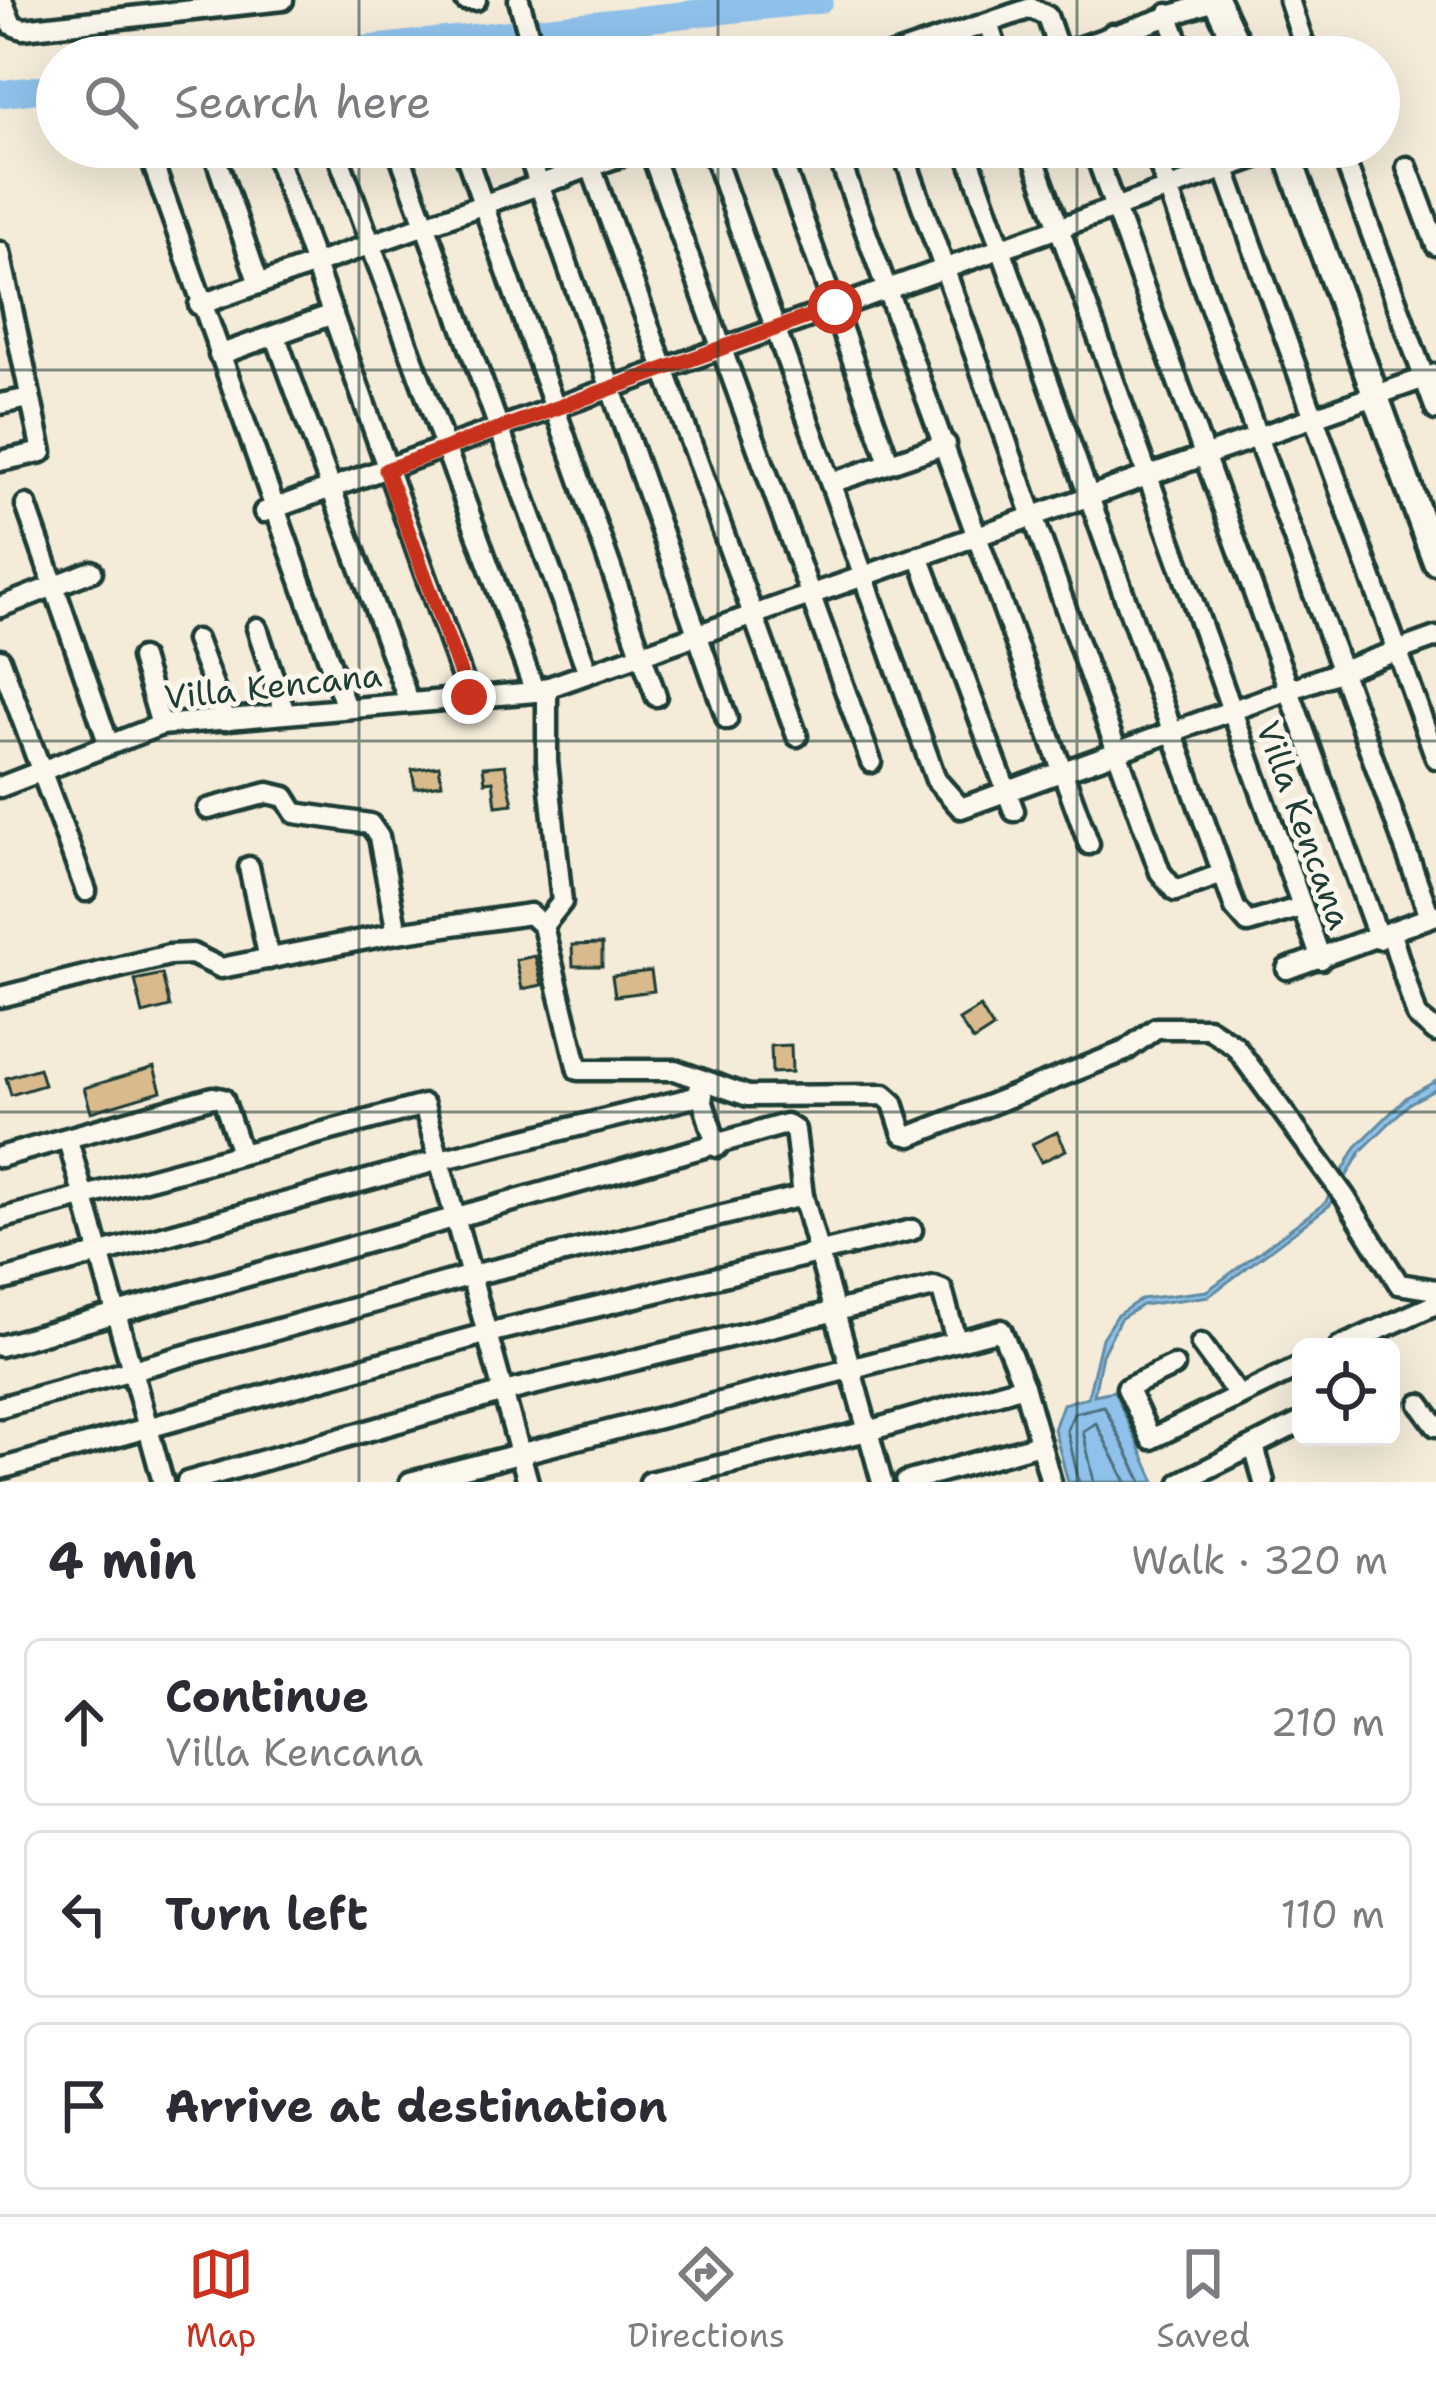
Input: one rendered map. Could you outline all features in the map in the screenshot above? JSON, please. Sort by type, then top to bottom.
[{"type":"street","points":[[2,0],[12,25],[22,29],[81,22],[136,8],[283,0]]},
{"type":"street","points":[[76,0],[81,22]]},
{"type":"street","points":[[465,0],[476,0]]},
{"type":"street","points":[[519,0],[529,36]]},
{"type":"street","points":[[1107,36],[1216,0],[1233,36]]},
{"type":"street","points":[[1288,0],[1301,36]]},
{"type":"street","points":[[961,36],[1039,8],[1054,36]]},
{"type":"street","points":[[1168,14],[1176,36]]},
{"type":"street","points":[[988,23],[992,36]]},
{"type":"street","points":[[1407,167],[1436,245]]},
{"type":"street","points":[[154,168],[271,510],[346,708]]},
{"type":"street","points":[[219,168],[259,284]]},
{"type":"street","points":[[282,168],[469,697]]},
{"type":"street","points":[[342,168],[444,450],[541,690],[562,902],[543,926]]},
{"type":"street","points":[[406,168],[588,673]]},
{"type":"street","points":[[471,168],[656,696]]},
{"type":"street","points":[[533,168],[727,719]]},
{"type":"street","points":[[562,168],[564,177]]},
{"type":"street","points":[[199,305],[588,168]]},
{"type":"street","points":[[591,168],[796,736]]},
{"type":"street","points":[[655,168],[871,762]]},
{"type":"street","name":"Villa Kencana","points":[[719,168],[941,788],[961,808],[1012,801],[1066,770],[1436,637]]},
{"type":"street","points":[[785,168],[889,462]]},
{"type":"street","points":[[843,168],[1066,770],[1089,844]]},
{"type":"street","points":[[909,168],[1167,885],[1182,891],[1222,874]]},
{"type":"street","points":[[972,168],[1222,874],[1244,921],[1301,907]]},
{"type":"street","name":"Villa Kencana","points":[[1037,168],[1321,959]]},
{"type":"street","name":"Villa Kencana","points":[[1100,168],[1286,692],[1385,937]]},
{"type":"street","points":[[1160,168],[1433,916]]},
{"type":"street","points":[[1293,168],[1436,562]]},
{"type":"street","points":[[1348,168],[1430,376],[1436,410]]},
{"type":"street","points":[[271,510],[1225,169],[1436,758]]},
{"type":"street","points":[[0,252],[9,343],[30,398],[42,452],[0,461]]},
{"type":"street","points":[[219,355],[333,314]]},
{"type":"street","points":[[276,337],[409,703]]},
{"type":"street","name":"Villa Kencana","points":[[0,786],[161,725],[541,690],[1430,376]]},
{"type":"street","points":[[0,404],[30,398]]},
{"type":"street","points":[[834,482],[946,444]]},
{"type":"street","points":[[26,505],[109,745]]},
{"type":"street","points":[[919,556],[1012,801]]},
{"type":"street","points":[[0,608],[92,571]]},
{"type":"street","points":[[257,628],[285,713]]},
{"type":"street","points":[[196,640],[226,720]]},
{"type":"street","points":[[141,658],[161,725]]},
{"type":"street","points":[[0,659],[86,891]]},
{"type":"street","points":[[208,809],[268,793],[285,797],[295,813],[370,824],[379,837],[397,933]]},
{"type":"street","points":[[249,867],[269,959]]},
{"type":"street","points":[[0,997],[170,955],[192,955],[217,968],[397,933],[530,914],[543,926],[578,1070],[657,1068],[748,1096],[884,1096],[893,1103],[902,1134],[911,1136],[1125,1052],[1156,1028],[1208,1028],[1235,1046],[1345,1197],[1399,1284],[1436,1289]]},
{"type":"street","name":"Villa Kencana","points":[[1287,968],[1385,937],[1433,916]]},
{"type":"street","points":[[1385,937],[1417,1016],[1436,1031]]},
{"type":"street","points":[[689,1075],[703,1095],[717,1148]]},
{"type":"street","points":[[0,1281],[440,1160],[703,1095]]},
{"type":"street","points":[[0,1156],[213,1097],[229,1108],[241,1154]]},
{"type":"street","points":[[0,1219],[420,1104],[426,1108],[528,1482]]},
{"type":"street","points":[[0,1346],[790,1126],[818,1256],[882,1482]]},
{"type":"street","points":[[68,1140],[163,1482]]},
{"type":"street","points":[[0,1407],[472,1275],[803,1196]]},
{"type":"street","points":[[0,1469],[488,1334],[912,1230]]},
{"type":"street","points":[[187,1482],[504,1392],[940,1287],[956,1340]]},
{"type":"street","points":[[1370,1338],[1436,1304]]},
{"type":"street","points":[[410,1482],[1004,1331],[1051,1482]]},
{"type":"street","points":[[1201,1344],[1239,1396]]},
{"type":"street","points":[[1174,1366],[1127,1388],[1151,1439],[1292,1370]]},
{"type":"street","points":[[650,1482],[868,1431],[1024,1386]]},
{"type":"street","points":[[1420,1404],[1436,1426]]},
{"type":"street","points":[[1193,1479],[1292,1426]]},
{"type":"street","points":[[906,1482],[1039,1444]]},
{"type":"street","points":[[1254,1445],[1264,1482]]},
{"type":"water","points":[[1436,1081],[1436,1089],[1410,1103],[1361,1151],[1330,1205],[1209,1296],[1142,1305],[1120,1319],[1102,1355],[1094,1395],[1114,1391],[1155,1482],[1068,1482],[1054,1429],[1063,1404],[1088,1397],[1102,1338],[1116,1316],[1141,1299],[1207,1291],[1325,1203],[1356,1147],[1407,1097]]},
{"type":"building","points":[[505,765],[513,804],[496,806],[493,781],[485,782],[483,767]]},
{"type":"building","points":[[439,766],[442,784],[415,788],[412,770]]},
{"type":"building","points":[[602,944],[602,966],[573,966],[572,945]]},
{"type":"building","points":[[535,956],[542,985],[522,989],[516,960]]},
{"type":"building","points":[[651,971],[654,991],[615,996],[612,976]]},
{"type":"building","points":[[162,974],[170,1007],[143,1014],[135,980]]},
{"type":"building","points":[[980,1007],[993,1028],[973,1041],[959,1020]]},
{"type":"building","points":[[791,1045],[792,1072],[772,1073],[771,1046]]},
{"type":"building","points":[[154,1067],[161,1091],[91,1112],[84,1088]]},
{"type":"building","points":[[39,1068],[44,1085],[11,1095],[6,1078]]},
{"type":"building","points":[[1057,1132],[1066,1150],[1041,1162],[1032,1144]]},
{"type":"waterway","points":[[487,36],[820,0]]},
{"type":"waterway","points":[[0,94],[36,90]]},
{"type":"route","points":[[469,697],[386,470],[835,307]]}]
